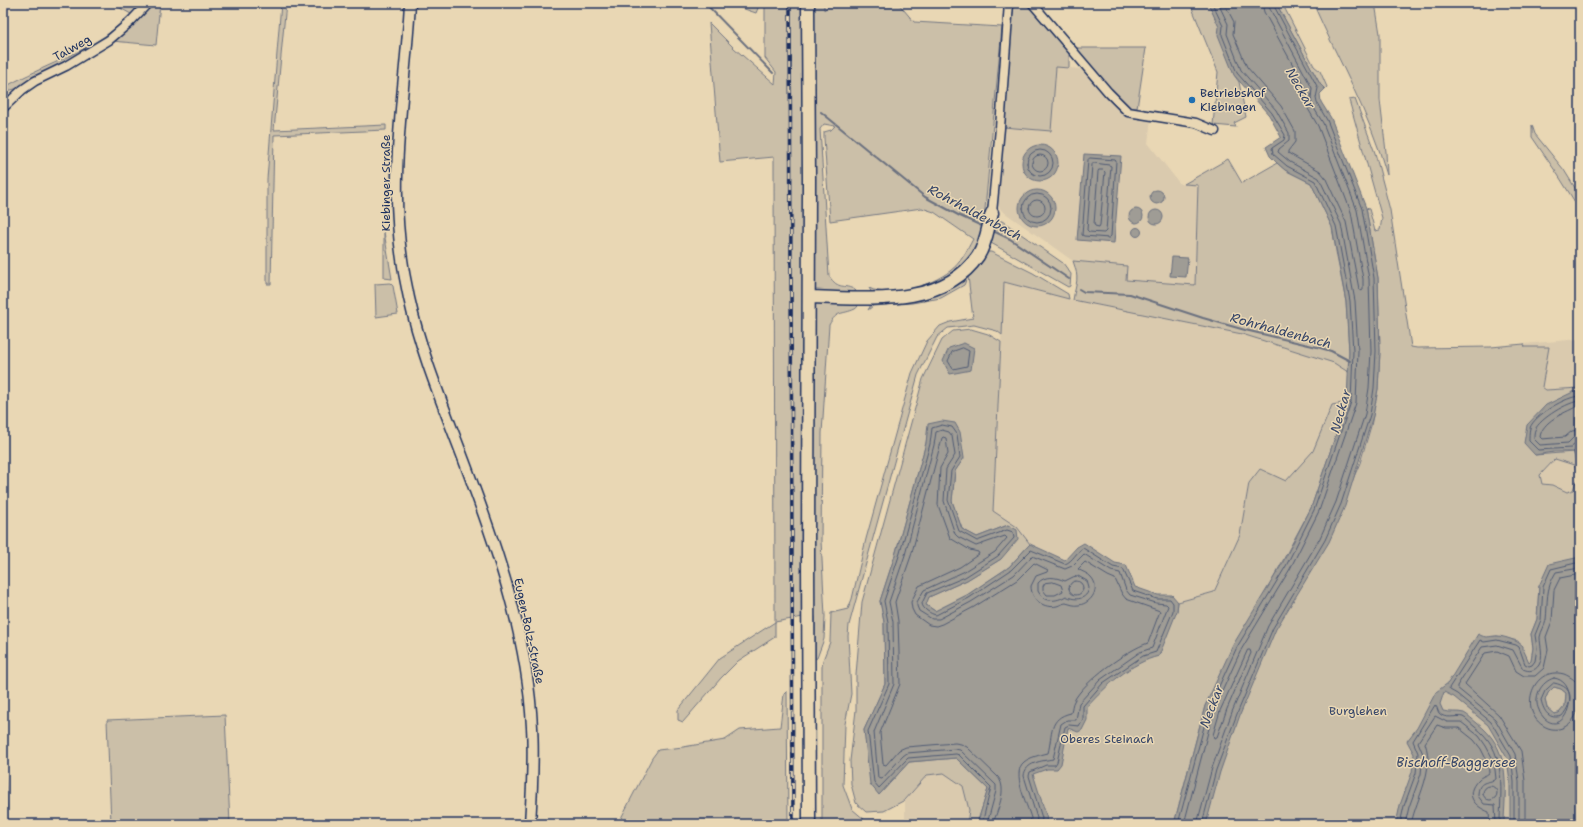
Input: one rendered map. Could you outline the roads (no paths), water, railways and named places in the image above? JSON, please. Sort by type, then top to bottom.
[{"type":"main road","points":[[808,3],[809,824]]},
{"type":"main road","points":[[808,297],[893,298],[912,296],[945,286],[961,275],[978,256],[991,216]]},
{"type":"street","name":"Talweg","points":[[3,108],[22,90],[35,81],[66,66],[109,40],[130,22],[148,3]]},
{"type":"street","name":"Kiebinger Straße","points":[[410,3],[398,152],[397,191],[399,238],[408,291],[419,335],[434,381],[460,450]]},
{"type":"street","points":[[991,216],[1000,128],[1009,3]]},
{"type":"street","points":[[1032,3],[1108,92],[1128,112],[1196,123],[1216,131]]},
{"type":"street","name":"Eugen-Bolz-Straße","points":[[460,450],[498,555],[522,649],[528,680],[532,726],[533,767],[530,824]]},
{"type":"water","name":"Neckar","points":[[1208,3],[1276,3],[1320,84],[1325,89],[1320,94],[1321,102],[1331,118],[1366,208],[1378,278],[1380,351],[1378,389],[1373,416],[1345,506],[1329,542],[1276,629],[1240,715],[1220,772],[1206,824],[1174,824],[1205,706],[1233,645],[1282,564],[1311,508],[1347,402],[1349,351],[1346,302],[1332,227],[1311,183],[1285,170],[1270,156],[1266,147],[1281,137],[1269,115],[1234,75],[1218,35],[1219,27]]},
{"type":"water","points":[[1040,145],[1050,148],[1055,153],[1058,163],[1055,173],[1050,178],[1040,181],[1030,178],[1025,173],[1022,163],[1025,153],[1030,148]]},
{"type":"water","points":[[1084,154],[1121,156],[1114,243],[1077,240]]},
{"type":"water","points":[[1037,190],[1047,193],[1052,198],[1055,208],[1052,218],[1047,223],[1037,226],[1027,223],[1022,218],[1019,208],[1022,198],[1027,193]]},
{"type":"water","points":[[1154,190],[1160,190],[1164,194],[1164,200],[1160,204],[1154,204],[1150,200],[1150,194]]},
{"type":"water","points":[[1133,209],[1139,209],[1143,213],[1143,219],[1139,223],[1133,223],[1129,219],[1129,213]]},
{"type":"water","points":[[1153,210],[1159,210],[1163,214],[1163,220],[1159,224],[1153,224],[1149,220],[1149,214]]},
{"type":"water","points":[[1137,227],[1142,232],[1137,237],[1132,232]]},
{"type":"water","points":[[1172,257],[1188,258],[1186,277],[1170,276]]},
{"type":"water","points":[[964,343],[974,348],[971,370],[950,374],[943,361],[949,348]]},
{"type":"water","points":[[1573,392],[1580,392],[1580,443],[1574,452],[1554,452],[1535,455],[1524,443],[1527,425],[1546,405]]},
{"type":"water","points":[[942,421],[955,423],[960,432],[964,458],[955,471],[952,501],[962,529],[977,537],[1008,525],[1017,530],[1018,539],[1001,559],[967,580],[929,597],[926,605],[935,611],[967,595],[1009,567],[1030,544],[1065,560],[1077,547],[1084,543],[1115,563],[1126,565],[1135,587],[1158,595],[1172,595],[1178,602],[1177,611],[1159,656],[1138,664],[1110,683],[1087,707],[1087,720],[1082,730],[1078,732],[1068,728],[1061,764],[1057,769],[1047,769],[1033,774],[1047,818],[1045,824],[977,824],[988,789],[956,758],[909,762],[879,795],[870,784],[864,730],[885,684],[884,622],[880,601],[896,552],[926,443],[928,424]]},
{"type":"water","name":"Bischoff-Baggersee","points":[[1580,557],[1580,824],[1511,824],[1510,782],[1507,758],[1488,725],[1454,697],[1444,692],[1440,704],[1443,711],[1461,712],[1466,714],[1488,733],[1501,755],[1505,779],[1504,820],[1506,824],[1396,824],[1400,805],[1412,772],[1414,754],[1407,741],[1417,728],[1436,692],[1448,683],[1478,634],[1486,637],[1500,636],[1521,644],[1529,662],[1531,660],[1533,648],[1531,634],[1537,619],[1539,586],[1549,564]],"holes":[[[1554,687],[1561,689],[1566,693],[1565,706],[1559,713],[1554,714],[1547,708],[1545,700],[1548,693]]]},
{"type":"waterway","name":"Rohrhaldenbach","points":[[705,3],[773,73]]},
{"type":"waterway","name":"Rohrhaldenbach","points":[[821,112],[925,197],[984,227]]},
{"type":"waterway","name":"Rohrhaldenbach","points":[[991,230],[1010,239],[1069,279]]},
{"type":"waterway","name":"Rohrhaldenbach","points":[[1079,289],[1084,292],[1130,294],[1245,330],[1331,351],[1350,361]]},
{"type":"waterway","points":[[1574,452],[1579,471]]},
{"type":"railway","points":[[790,3],[793,824]]},
{"type":"place","name":"Betriebshof Kiebingen","points":[[1192,100]]},
{"type":"park label","name":"Burglehen","points":[[1358,711]]},
{"type":"park label","name":"Oberes Steinach","points":[[1107,739]]}]
